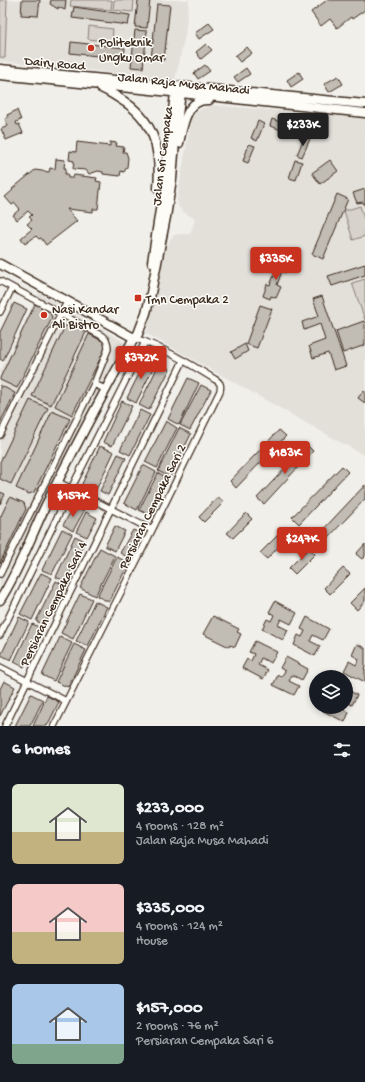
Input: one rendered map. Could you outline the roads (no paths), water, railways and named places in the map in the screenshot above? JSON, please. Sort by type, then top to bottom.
[{"type":"main road","name":"Dairy Road","points":[[0,69],[11,73],[34,76],[178,91]]},
{"type":"main road","points":[[0,75],[11,73]]},
{"type":"main road","name":"Jalan Raja Musa Mahadi","points":[[34,76],[89,84],[365,104]]},
{"type":"main road","points":[[89,84],[107,90],[134,108],[141,115],[151,130],[159,158],[159,215]]},
{"type":"main road","name":"Jalan Raja Musa Mahadi","points":[[178,91],[226,99],[365,113]]},
{"type":"main road","name":"Jalan Sri Cempaka","points":[[0,600],[14,577],[45,508],[105,389],[142,325],[150,298],[166,217],[174,161],[178,91]]},
{"type":"main road","name":"Jalan Sri Cempaka","points":[[134,338],[133,334],[141,314],[149,282],[178,91]]},
{"type":"main road","points":[[174,161],[184,120],[192,106],[199,101],[222,101],[226,99]]},
{"type":"main road","points":[[0,264],[134,338]]},
{"type":"street","points":[[0,281],[102,336],[106,339],[108,344],[108,349],[94,384],[0,574]]},
{"type":"street","points":[[0,312],[12,288]]},
{"type":"street","points":[[0,435],[67,302]]},
{"type":"street","name":"Persiaran Cempaka Sari 2","points":[[54,726],[220,391],[220,382],[146,342],[134,338]]},
{"type":"street","points":[[0,635],[71,489],[146,342]]},
{"type":"street","name":"Persiaran Cempaka Sari 4","points":[[5,726],[183,361]]},
{"type":"street","points":[[94,384],[105,389]]},
{"type":"street","points":[[58,482],[152,530]]},
{"type":"street","points":[[39,494],[40,500],[45,508]]},
{"type":"street","points":[[31,510],[36,507],[45,508]]},
{"type":"street","points":[[0,667],[66,702]]},
{"type":"place","name":"Politeknik Ungku Omar","points":[[91,48]]},
{"type":"place","name":"Tmn Cempaka 2","points":[[138,298]]},
{"type":"place","name":"Nasi Kandar Ali Bistro","points":[[44,315]]}]
